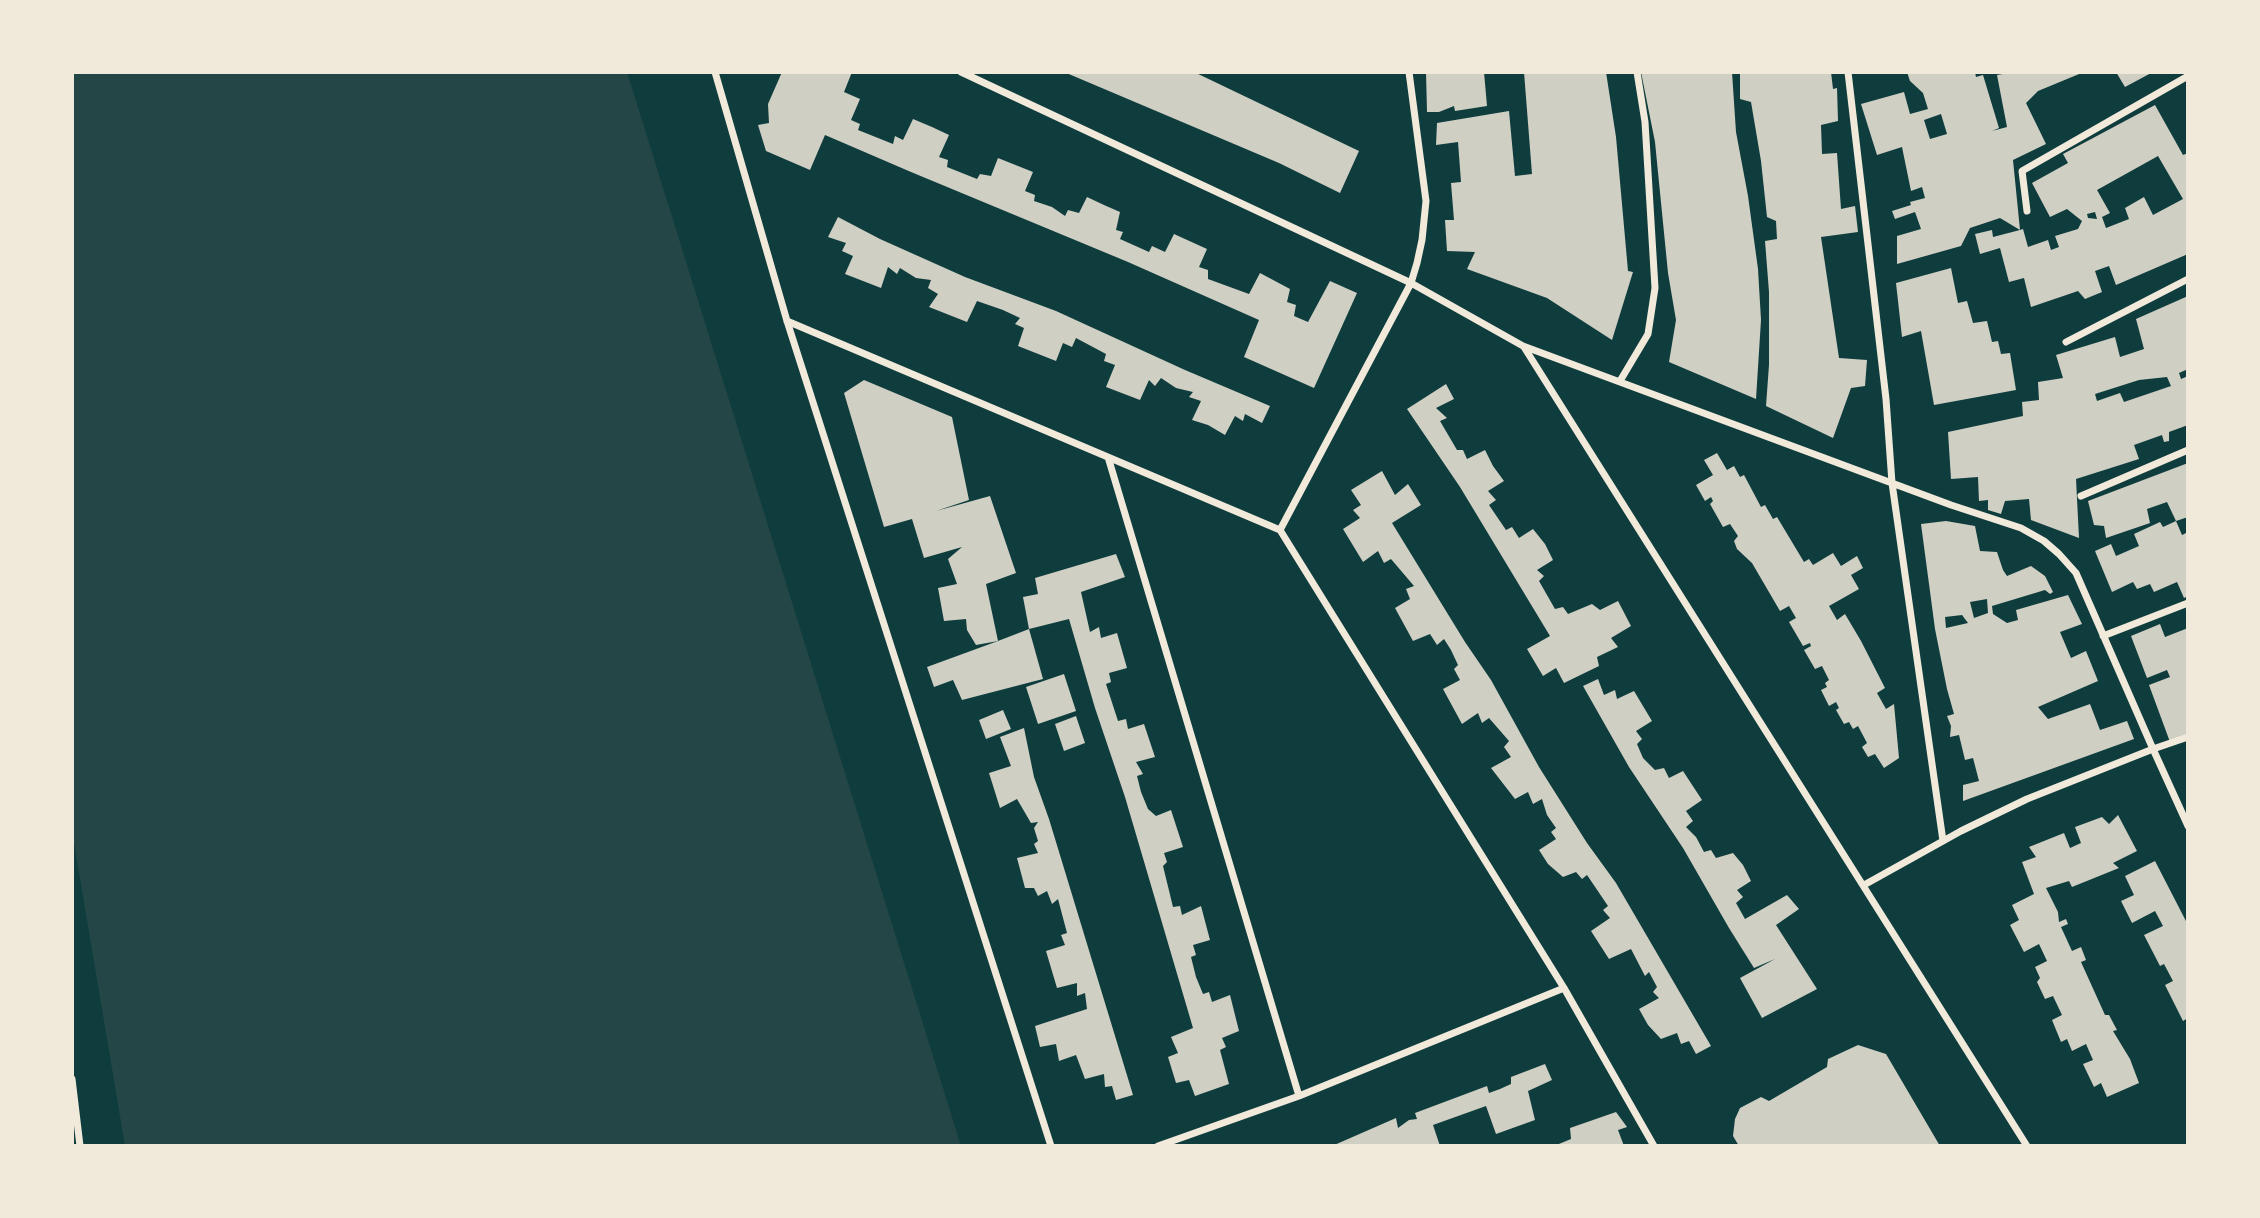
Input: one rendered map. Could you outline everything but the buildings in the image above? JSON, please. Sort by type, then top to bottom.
[{"type":"street","points":[[715,72],[787,321],[1051,1146]]},
{"type":"street","points":[[961,72],[1411,283],[1523,346],[2021,528],[2044,541],[2076,573],[2188,826]]},
{"type":"street","points":[[1280,530],[1411,283],[1422,240],[1426,201],[1409,72]]},
{"type":"street","points":[[1620,381],[1648,334],[1655,288],[1645,122],[1636,72]]},
{"type":"street","points":[[1848,72],[1886,400],[1892,483],[1944,841]]},
{"type":"street","points":[[2026,211],[2022,171],[2188,76]]},
{"type":"street","points":[[2066,342],[2188,279]]},
{"type":"street","points":[[787,321],[1280,530],[1564,988],[1654,1146]]},
{"type":"street","points":[[1523,346],[2027,1146]]},
{"type":"street","points":[[2081,496],[2188,450]]},
{"type":"street","points":[[1108,457],[1299,1096]]},
{"type":"street","points":[[2103,636],[2188,603]]},
{"type":"street","points":[[1864,886],[2027,799],[2188,737]]},
{"type":"street","points":[[1158,1146],[1299,1096],[1564,988]]},
{"type":"street","points":[[72,1079],[74,1119],[80,1146]]},
{"type":"shaded area","points":[[72,72],[627,72],[961,1146],[125,1146],[72,831]]}]
